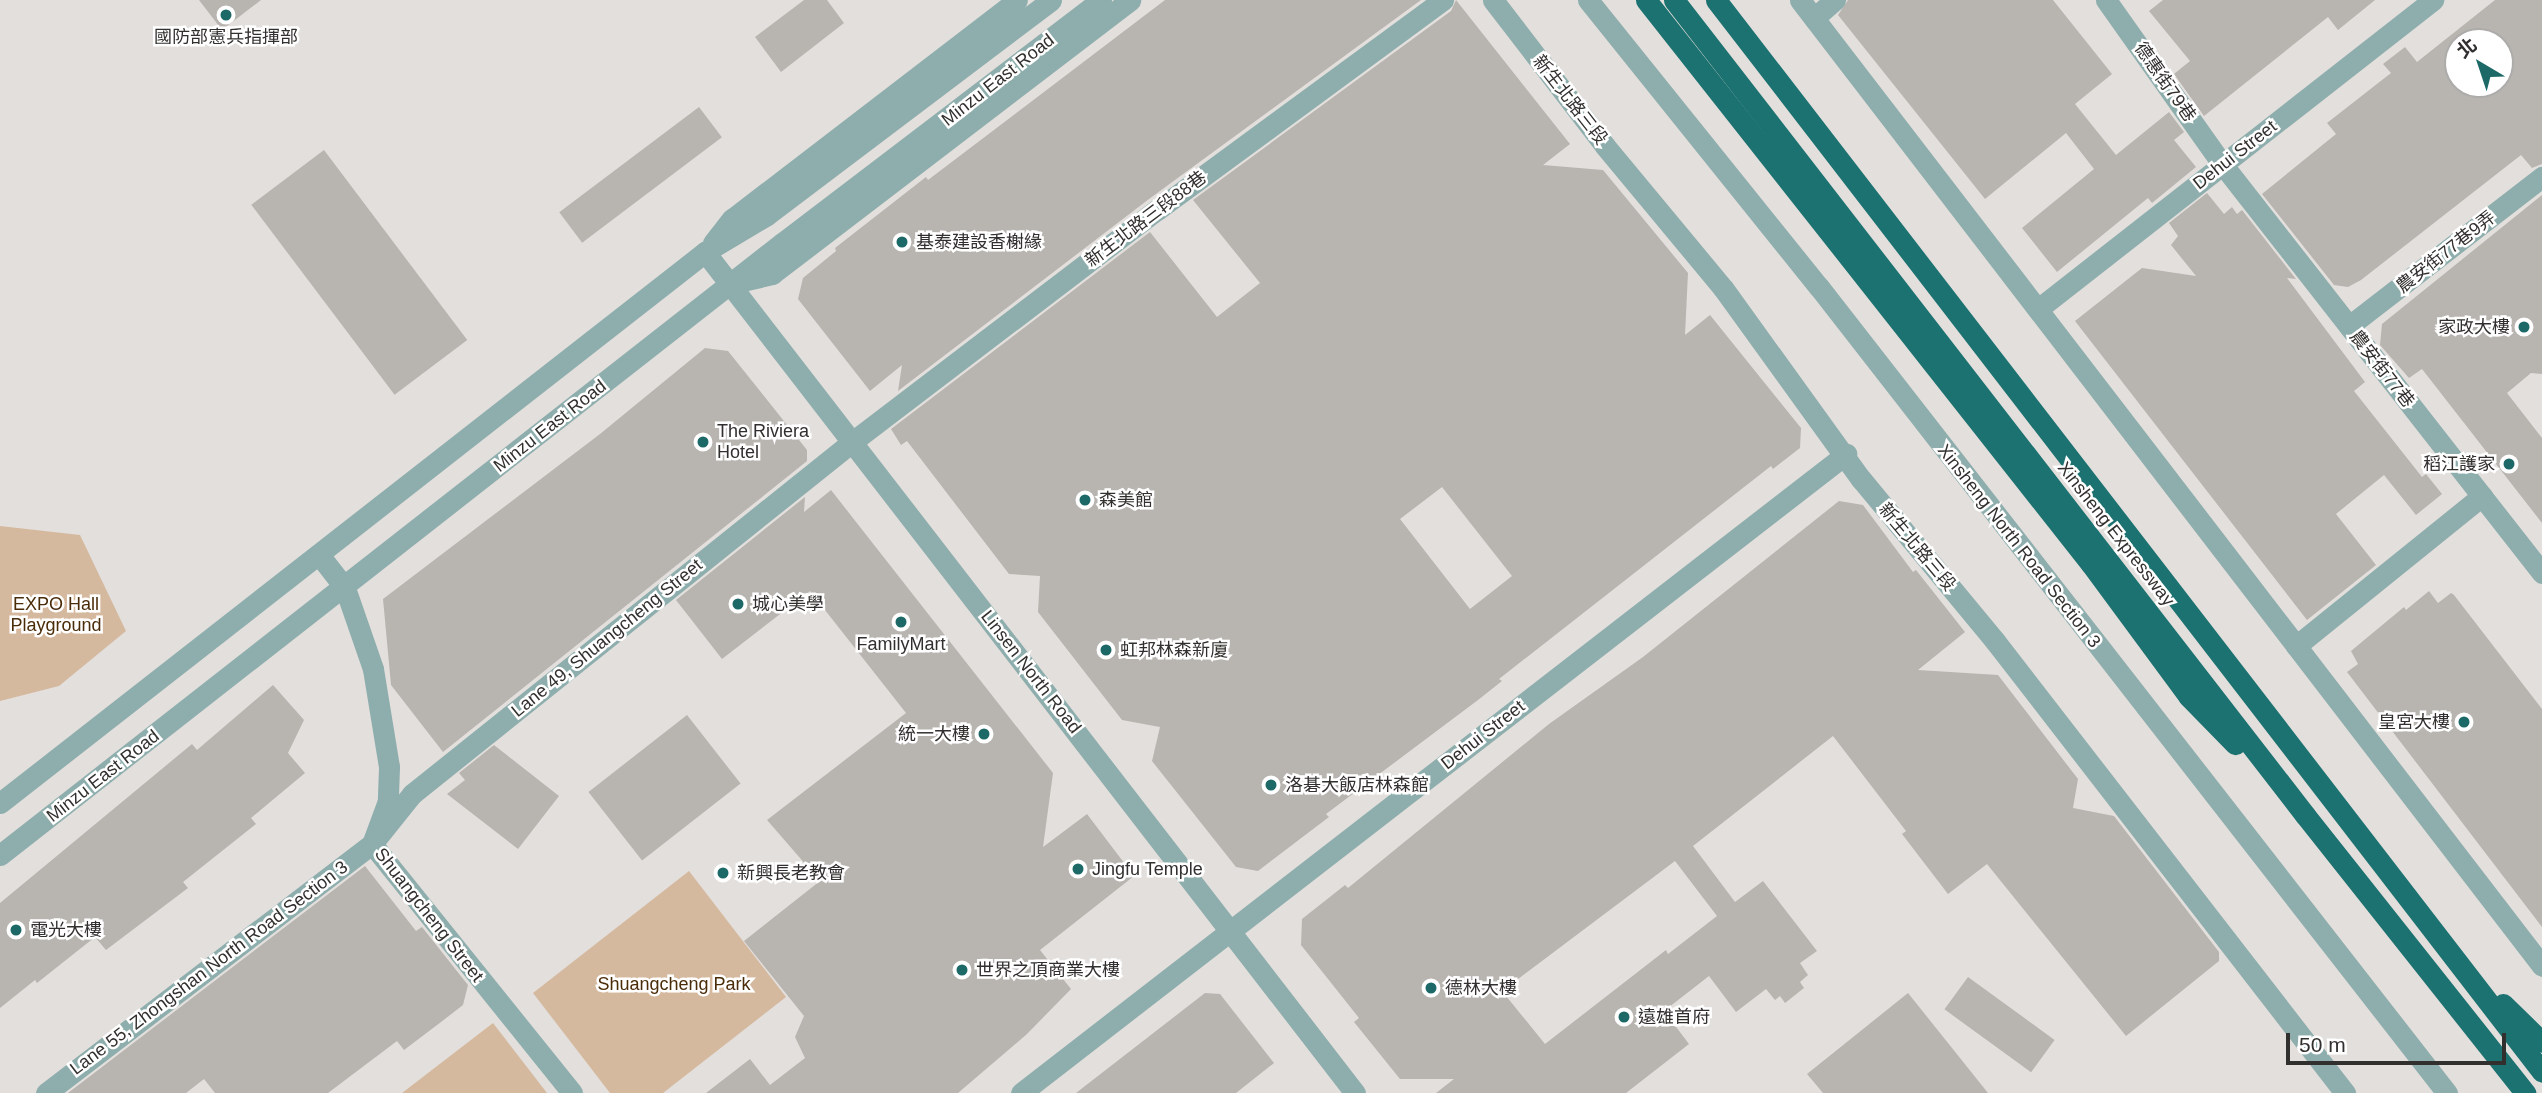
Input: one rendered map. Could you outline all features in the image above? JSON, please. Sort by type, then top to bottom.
[{"type":"highway","points":[[1646,0],[2091,564],[2189,698],[2305,816]]},
{"type":"highway","name":"Xinsheng Expressway","points":[[1675,0],[2305,816],[2525,1093]]},
{"type":"highway","name":"Xinsheng Expressway","points":[[1716,0],[2542,1072]]},
{"type":"highway","points":[[2457,959],[2542,1042]]},
{"type":"street","points":[[705,253],[732,219],[1017,0]]},
{"type":"street","name":"Minzu East Road","points":[[0,803],[705,253],[767,215],[945,84],[1051,0]]},
{"type":"street","name":"Minzu East Road","points":[[0,855],[345,588],[730,284],[1101,0]]},
{"type":"street","points":[[730,284],[772,274],[1130,0]]},
{"type":"street","name":"新生北路三段88巷","points":[[852,442],[1157,210],[1443,0]]},
{"type":"street","name":"新生北路三段","points":[[1493,0],[1605,146],[1723,288],[1875,496],[1994,641],[2345,1093]]},
{"type":"street","name":"Xinsheng North Road Section 3","points":[[1588,0],[1819,287],[2447,1093]]},
{"type":"street","points":[[1800,0],[2542,966]]},
{"type":"street","points":[[1814,18],[1835,0]]},
{"type":"street","name":"Dehui Street","points":[[2038,309],[2433,0]]},
{"type":"street","name":"德惠街79巷","points":[[2117,4],[2223,165]]},
{"type":"street","name":"農安街77巷","points":[[2223,165],[2542,573]]},
{"type":"street","name":"農安街77巷9弄","points":[[2349,326],[2542,177]]},
{"type":"street","name":"Linsen North Road","points":[[705,253],[1355,1093]]},
{"type":"street","name":"Lane 49, Shuangcheng Street","points":[[372,844],[412,794],[852,442]]},
{"type":"street","name":"Dehui Street","points":[[1021,1093],[1846,454]]},
{"type":"street","points":[[2296,646],[2482,496]]},
{"type":"street","name":"Shuangcheng Street","points":[[320,556],[345,588],[373,669],[390,767],[388,801],[372,844],[572,1093]]},
{"type":"street","name":"Lane 55, Zhongshan North Road Section 3","points":[[46,1093],[372,844]]},
{"type":"green space","name":"EXPO Hall Playground","points":[[0,526],[80,535],[126,631],[59,686],[0,701]]},
{"type":"green space","name":"Shuangcheng Park","points":[[689,871],[786,997],[663,1093],[610,1093],[533,993]]},
{"type":"green space","points":[[493,1023],[547,1093],[402,1093]]},
{"type":"building","name":"國防部憲兵指揮部","points":[[199,0],[261,0],[222,30]]},
{"type":"building","points":[[804,0],[827,0],[844,23],[781,72],[755,37]]},
{"type":"building","points":[[1165,0],[1421,0],[1149,199],[898,391],[902,365],[870,391],[798,299],[803,278],[836,251],[835,248],[926,177],[928,180]]},
{"type":"building","points":[[1456,0],[1570,144],[1543,165],[1603,170],[1688,273],[1685,335],[1710,315],[1801,428],[1800,448],[1773,469],[1771,466],[1499,679],[1502,681],[1478,700],[1326,814],[1329,817],[1258,871],[1236,867],[1152,761],[1160,727],[1122,720],[1038,612],[1040,576],[1009,574],[907,441],[901,445],[891,429],[1150,232],[1217,317],[1260,283],[1193,200],[1451,11]],"holes":[[[1442,487],[1512,576],[1470,609],[1400,519]]]},
{"type":"building","points":[[1848,0],[2053,0],[2112,74],[2075,104],[2116,155],[2169,112],[2184,132],[2174,140],[2196,167],[2152,203],[2148,198],[2057,272],[2022,228],[2094,169],[2066,133],[1985,199],[1838,15]]},
{"type":"building","points":[[2163,0],[2375,0],[2338,30],[2328,17],[2204,116],[2174,74],[2190,61],[2149,11]]},
{"type":"building","points":[[2495,0],[2542,0],[2542,164],[2532,168],[2521,155],[2361,280],[2348,287],[2334,285],[2262,194],[2336,134],[2327,123],[2391,73],[2383,64],[2405,47],[2417,62],[2444,41],[2444,98],[2514,98],[2514,28],[2460,28]]},
{"type":"building","points":[[699,107],[722,137],[582,243],[559,212]]},
{"type":"building","points":[[324,150],[467,340],[395,395],[251,205]]},
{"type":"building","points":[[2207,193],[2224,214],[2232,207],[2237,214],[2242,210],[2296,279],[2287,278],[2365,382],[2354,391],[2422,477],[2426,474],[2442,494],[2416,515],[2384,475],[2336,514],[2376,565],[2307,620],[2075,321],[2142,268],[2196,276],[2171,245],[2178,236],[2169,223]]},
{"type":"building","points":[[2542,195],[2542,374],[2531,373],[2507,393],[2542,438],[2542,523],[2422,369],[2409,378],[2380,345],[2382,324]]},
{"type":"building","points":[[705,348],[728,351],[807,450],[807,461],[443,752],[391,685],[383,599],[600,434]]},
{"type":"building","points":[[831,490],[1053,773],[1043,847],[1087,814],[1134,876],[1040,950],[1071,989],[1027,1034],[958,1093],[706,1093],[750,1059],[770,1085],[805,1058],[795,1037],[804,1016],[744,941],[820,881],[767,820],[906,713],[810,591],[722,659],[676,600],[805,497],[804,512]]},
{"type":"building","points":[[1839,501],[1863,505],[1913,572],[1916,570],[1965,632],[1918,670],[1998,675],[2078,779],[2073,808],[2114,816],[2219,952],[2219,961],[2126,1036],[1987,864],[1948,894],[1902,834],[1906,831],[1833,736],[1693,846],[1735,902],[1763,881],[1817,951],[1800,963],[1808,975],[1800,982],[1804,988],[1785,1003],[1780,996],[1775,1000],[1766,989],[1736,1012],[1709,976],[1664,1011],[1689,1044],[1626,1093],[1436,1093],[1454,1079],[1400,1079],[1354,1022],[1359,1018],[1301,945],[1302,919],[1345,885],[1348,888],[1549,724],[1643,657]],"holes":[[[1675,861],[1717,916],[1668,954],[1666,950],[1545,1044],[1502,991]]]},
{"type":"building","name":"皇宮大樓","points":[[2429,591],[2438,603],[2451,593],[2454,595],[2542,709],[2542,927],[2347,672],[2358,664],[2351,651],[2404,607],[2406,610]]},
{"type":"building","points":[[273,685],[304,720],[288,753],[305,773],[251,818],[256,824],[183,882],[188,888],[106,950],[95,937],[37,983],[35,980],[0,1008],[0,903],[192,744],[197,750]]},
{"type":"building","points":[[687,715],[741,784],[642,861],[588,792]]},
{"type":"building","points":[[494,745],[559,796],[518,849],[447,794],[465,780],[459,773]]},
{"type":"building","points":[[365,866],[416,931],[422,927],[468,985],[463,1005],[441,1022],[404,1050],[397,1041],[328,1093],[215,1093],[204,1079],[186,1093],[68,1093]]},
{"type":"building","points":[[1968,977],[2055,1040],[2031,1072],[1944,1009]]},
{"type":"building","points":[[1205,993],[1220,994],[1274,1063],[1236,1093],[1076,1093]]},
{"type":"building","points":[[1908,993],[1988,1093],[1823,1093],[1807,1074]]},
{"type":"place","name":"國防部憲兵指揮部","points":[[226,15]]},
{"type":"place","name":"基泰建設香榭緣","points":[[902,242]]},
{"type":"place","name":"家政大樓","points":[[2524,327]]},
{"type":"place","name":"The Riviera Hotel","points":[[703,442]]},
{"type":"place","name":"稻江護家","points":[[2509,464]]},
{"type":"place","name":"森美館","points":[[1085,500]]},
{"type":"place","name":"城心美學","points":[[738,604]]},
{"type":"place","name":"FamilyMart","points":[[901,622]]},
{"type":"place","name":"虹邦林森新廈","points":[[1106,650]]},
{"type":"place","name":"皇宮大樓","points":[[2464,722]]},
{"type":"place","name":"統一大樓","points":[[984,734]]},
{"type":"place","name":"洛碁大飯店林森館","points":[[1271,785]]},
{"type":"place","name":"Jingfu Temple","points":[[1078,869]]},
{"type":"place","name":"新興長老教會","points":[[723,873]]},
{"type":"place","name":"電光大樓","points":[[16,930]]},
{"type":"place","name":"世界之頂商業大樓","points":[[962,970]]},
{"type":"place","name":"德林大樓","points":[[1431,988]]},
{"type":"place","name":"遠雄首府","points":[[1624,1017]]}]
